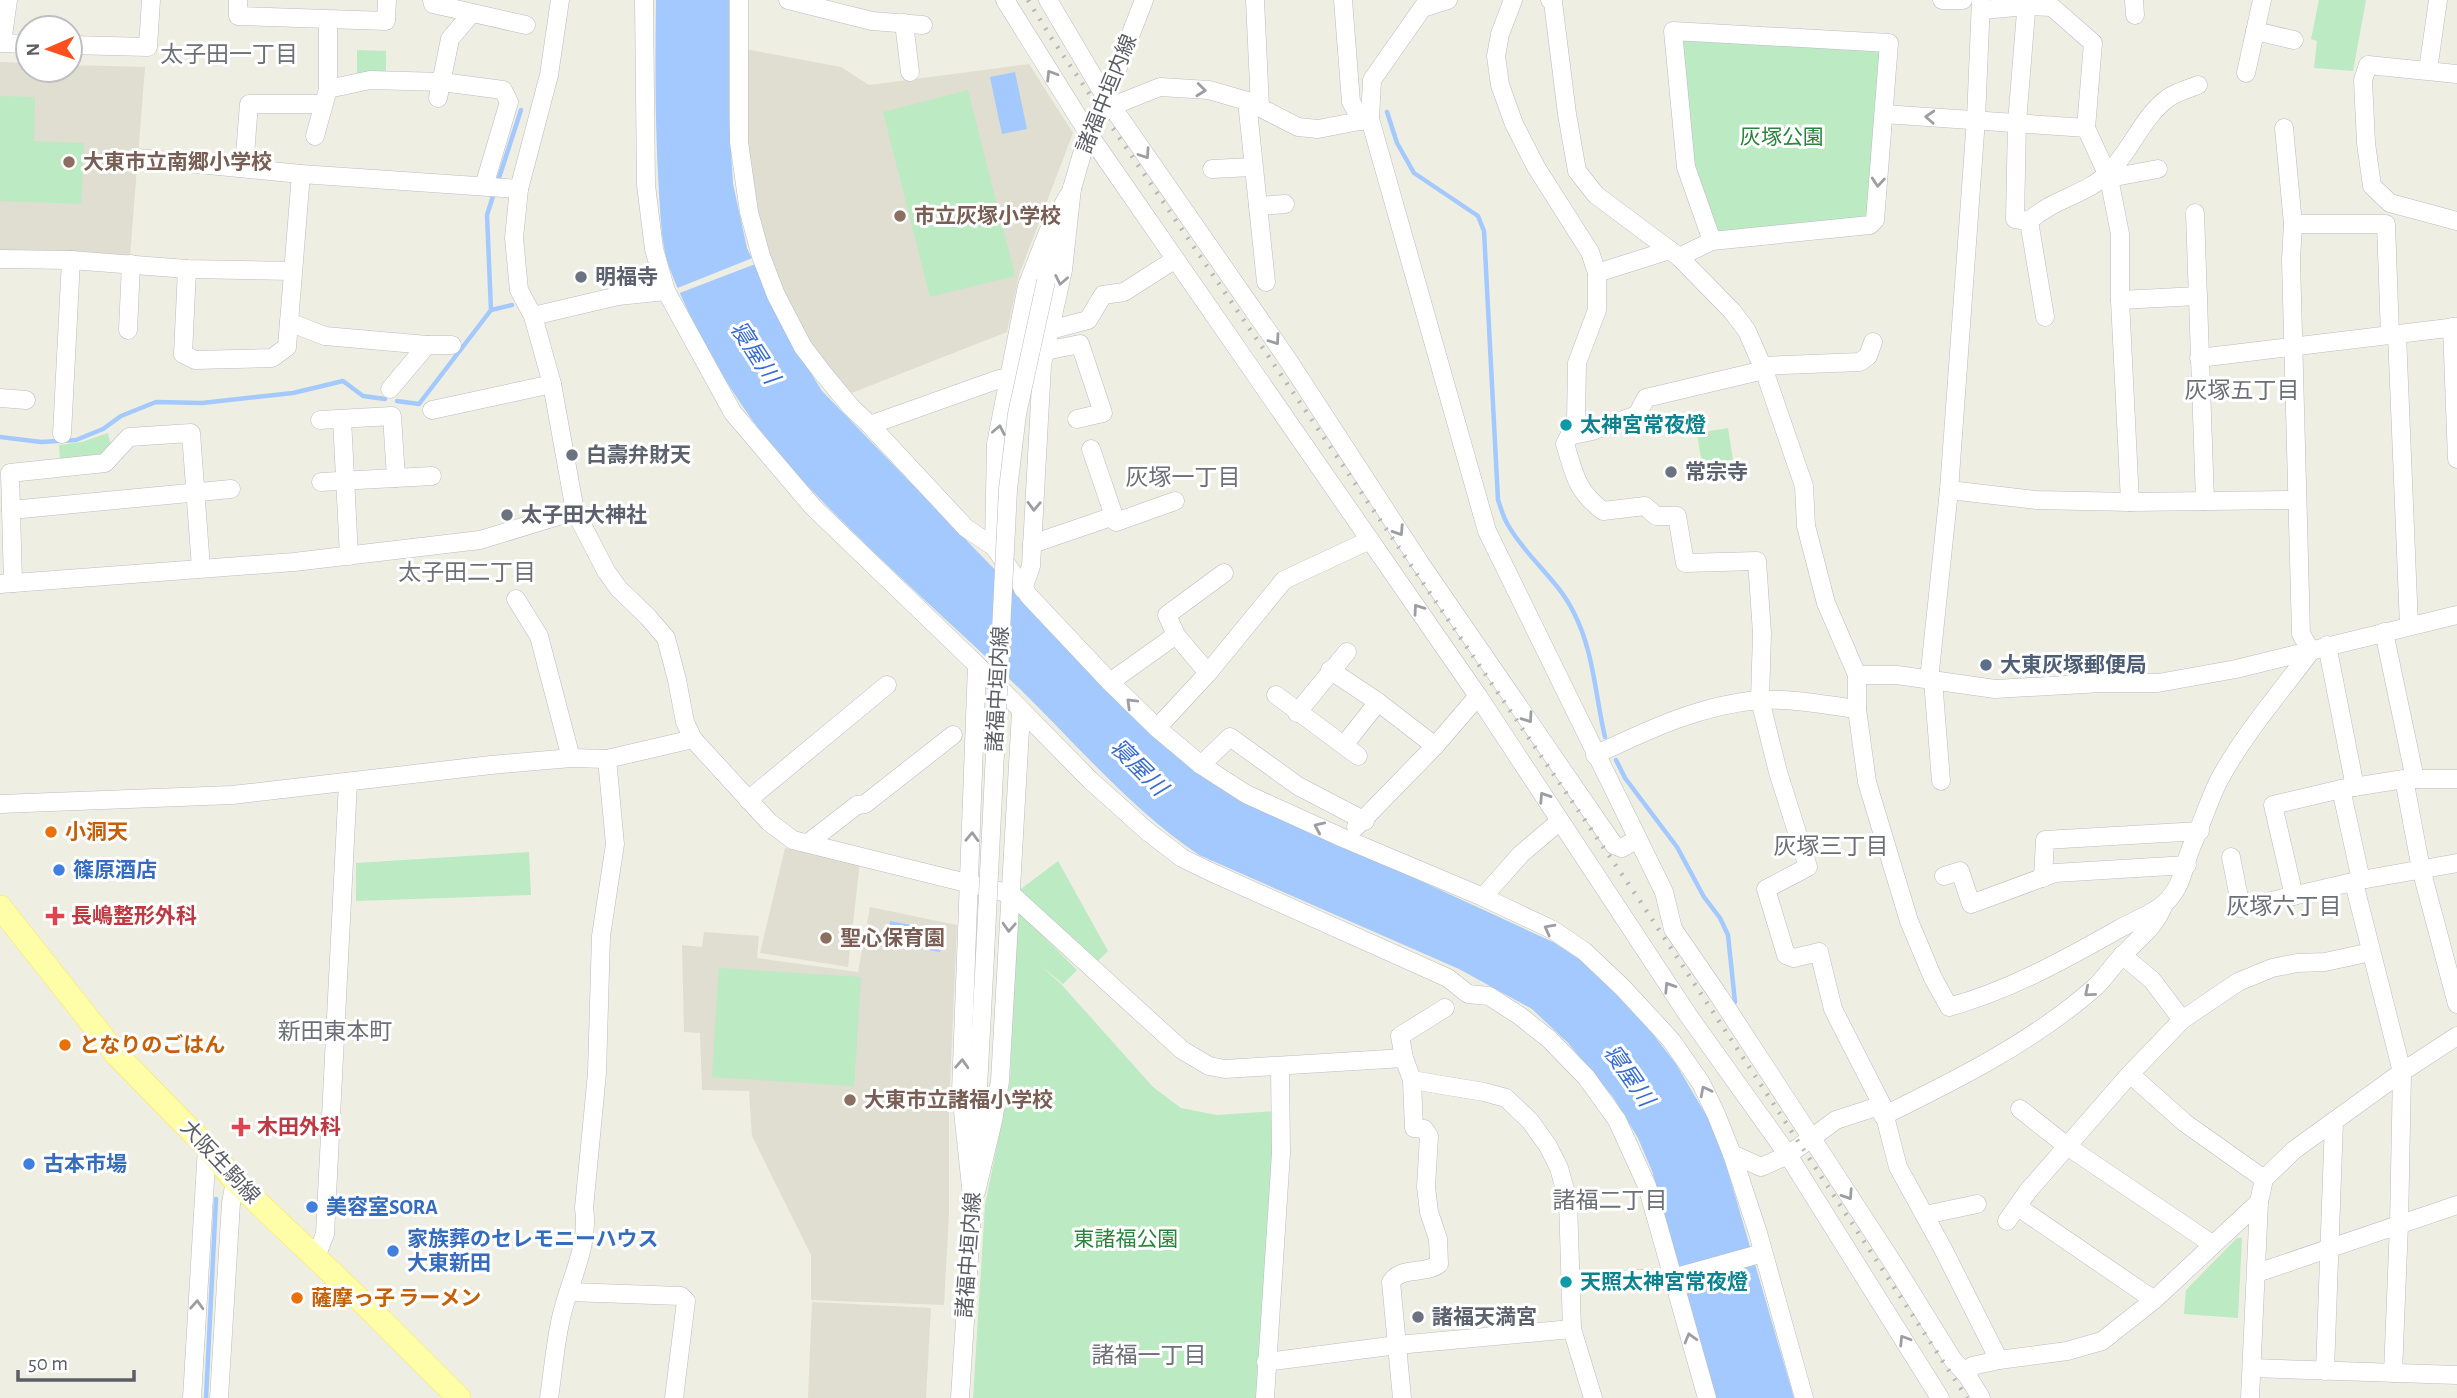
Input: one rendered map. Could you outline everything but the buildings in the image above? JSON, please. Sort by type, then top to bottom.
[{"type":"main road","name":"大阪生駒線","points":[[0,907],[117,1055],[207,1147],[235,1181],[459,1398]]},
{"type":"street","points":[[9,0],[2,43],[14,43]]},
{"type":"street","points":[[84,45],[148,47],[152,0]]},
{"type":"street","points":[[238,0],[238,16],[386,21],[387,0]]},
{"type":"street","points":[[432,0],[432,4],[526,25]]},
{"type":"street","points":[[498,188],[549,75],[560,0]]},
{"type":"street","points":[[644,0],[646,185],[654,249],[666,291],[736,418],[813,507],[977,665],[1090,780],[1182,858],[1448,978],[1468,993],[1489,996],[1549,1039],[1586,1077],[1617,1120],[1647,1186],[1676,1278],[1707,1398]]},
{"type":"street","points":[[739,0],[739,142],[749,212],[761,256],[776,295],[803,347],[851,407],[966,528],[994,547],[1023,589],[1110,682],[1157,728],[1201,765],[1246,794],[1553,930],[1584,951],[1623,988],[1662,1032],[1701,1083],[1732,1154],[1804,1398]]},
{"type":"street","points":[[788,0],[872,20],[923,25]]},
{"type":"street","points":[[1004,0],[1087,134],[1478,696],[1688,1016],[1788,1154],[1940,1398]]},
{"type":"street","points":[[1048,0],[1109,102],[1288,360],[1420,563],[1614,845],[1622,848],[1637,839]]},
{"type":"street","name":"諸福中垣内線","points":[[960,1398],[973,1206],[1008,489],[1017,414],[1045,281],[1087,134],[1109,102],[1144,0]]},
{"type":"street","points":[[1255,0],[1253,167],[1266,282]]},
{"type":"street","points":[[1343,0],[1351,102],[1366,120],[1487,531],[1664,892],[1673,929],[1720,996],[1953,1360],[1967,1375],[1981,1398]]},
{"type":"street","points":[[1366,120],[1372,80],[1425,4],[1448,0]]},
{"type":"street","points":[[1513,0],[1500,34],[1496,55],[1500,85],[1514,124],[1536,167],[1590,252],[1597,273],[1597,310],[1577,363],[1576,423],[1565,444],[1580,489],[1587,499],[1603,511],[1645,506],[1656,516],[1678,516],[1685,563],[1757,561],[1762,633],[1760,700],[1778,772],[1808,867],[1766,889],[1778,929],[1786,955],[1794,958],[1819,952],[1833,1009],[1882,1110],[1898,1167],[1999,1360]]},
{"type":"street","points":[[1550,0],[1553,2],[1577,171],[1596,195],[1674,253],[1732,311],[1747,331],[1763,368],[1804,486],[1806,526],[1826,603],[1857,675],[1857,709],[1867,782],[1925,982],[1950,1007],[1978,1000],[2037,975],[2164,904]]},
{"type":"street","points":[[1942,0],[1963,0]]},
{"type":"street","points":[[2246,73],[2262,0]]},
{"type":"street","points":[[2428,70],[2438,0]]},
{"type":"street","points":[[2027,3],[2017,122],[2015,219],[2029,221]]},
{"type":"street","points":[[1941,781],[1931,680],[1949,490],[1982,5],[2027,3],[2052,7],[2093,43],[2086,128],[2108,176],[2119,234],[2130,502]]},
{"type":"street","points":[[440,90],[450,39],[471,14]]},
{"type":"street","points":[[315,136],[325,97],[328,20]]},
{"type":"street","points":[[904,23],[911,72]]},
{"type":"street","points":[[1597,273],[1712,241],[1870,225],[1875,220],[1889,43],[1673,31],[1686,167],[1712,241]]},
{"type":"street","points":[[2255,31],[2294,40]]},
{"type":"street","points":[[2457,74],[2368,65],[2363,80],[2372,186],[2390,203],[2457,221]]},
{"type":"street","points":[[244,167],[249,104],[325,97],[370,80],[440,90],[503,90],[509,102],[498,188],[514,237],[519,290],[533,316],[552,384],[575,511],[606,571],[619,589],[666,638],[685,722],[693,739],[748,800],[769,822],[793,840],[1011,894],[1154,1026],[1195,1059],[1209,1066],[1225,1069],[1280,1067],[1404,1058]]},
{"type":"street","points":[[2108,176],[2153,112],[2170,97],[2198,85]]},
{"type":"street","points":[[1109,102],[1160,87],[1209,90],[1253,104],[1298,127],[1318,129],[1366,120]]},
{"type":"street","points":[[1884,114],[2086,128]]},
{"type":"street","points":[[2284,128],[2292,224],[2301,634],[2319,648],[2348,788],[2358,882],[2371,952],[2402,1072],[2393,1373]]},
{"type":"street","points":[[138,158],[301,174],[498,188]]},
{"type":"street","points":[[1212,169],[1253,167]]},
{"type":"street","points":[[2029,221],[2042,209],[2108,176],[2158,169]]},
{"type":"street","points":[[187,269],[183,354],[195,360],[272,358],[286,346],[301,174]]},
{"type":"street","points":[[994,547],[996,444],[1027,286],[1048,232],[1072,188]]},
{"type":"street","points":[[1023,589],[1031,566],[1042,365],[1063,270],[1072,188]]},
{"type":"street","points":[[1258,206],[1285,204]]},
{"type":"street","points":[[2194,213],[2205,500]]},
{"type":"street","points":[[2029,221],[2045,317]]},
{"type":"street","points":[[2292,224],[2386,224],[2409,626]]},
{"type":"street","points":[[0,259],[71,260],[187,269],[291,271]]},
{"type":"street","points":[[62,434],[71,260]]},
{"type":"street","points":[[1050,330],[1088,320],[1104,295],[1124,292],[1174,260]]},
{"type":"street","points":[[128,330],[131,264]]},
{"type":"street","points":[[533,316],[618,296],[666,291]]},
{"type":"street","points":[[2120,300],[2198,296]]},
{"type":"street","points":[[289,322],[325,336],[452,345]]},
{"type":"street","points":[[2199,358],[2455,327],[2457,459]]},
{"type":"street","points":[[1569,436],[1637,415],[1646,398],[1763,368],[1860,362],[1868,356],[1873,342]]},
{"type":"street","points":[[1045,351],[1080,344],[1104,413],[1077,419]]},
{"type":"street","points":[[390,389],[427,345]]},
{"type":"street","points":[[870,425],[999,379],[1009,378]]},
{"type":"street","points":[[432,410],[552,384]]},
{"type":"street","points":[[0,398],[26,400]]},
{"type":"street","points":[[320,420],[392,416],[396,478]]},
{"type":"street","points":[[342,419],[349,556]]},
{"type":"street","points":[[201,568],[191,433],[129,437],[105,463],[10,473],[11,510],[6,584],[349,556],[480,540],[575,511]]},
{"type":"street","points":[[1091,449],[1115,522],[1175,501]]},
{"type":"street","points":[[321,482],[432,476]]},
{"type":"street","points":[[11,510],[231,489]]},
{"type":"street","points":[[1949,490],[2036,500],[2296,500]]},
{"type":"street","points":[[1032,544],[1114,516]]},
{"type":"street","points":[[1157,728],[1208,673],[1284,580],[1370,540]]},
{"type":"street","points":[[1208,673],[1176,635],[1167,615],[1224,573]]},
{"type":"street","points":[[516,599],[539,636],[571,758]]},
{"type":"street","points":[[1857,675],[1897,675],[1995,689],[2158,683],[2236,669],[2457,615]]},
{"type":"street","points":[[2384,632],[2410,779],[2421,869],[2457,1004]]},
{"type":"street","points":[[1110,682],[1176,635]]},
{"type":"street","points":[[1732,1154],[1760,1167],[1788,1154],[1836,1120],[1882,1110],[1963,1077],[2031,1035],[2095,987],[2122,955],[2158,920],[2164,904],[2179,884],[2193,842],[2234,753],[2319,648]]},
{"type":"street","points":[[1297,713],[1347,652]]},
{"type":"street","points":[[973,1206],[961,1092],[971,884],[977,665]]},
{"type":"street","points":[[1330,670],[1378,702],[1435,746]]},
{"type":"street","points":[[748,800],[887,685]]},
{"type":"street","points":[[1276,695],[1351,751],[1378,702]]},
{"type":"street","points":[[1343,838],[1364,821],[1478,696]]},
{"type":"street","points":[[1595,755],[1667,721],[1725,705],[1760,700],[1799,701],[1857,709]]},
{"type":"street","points":[[973,1206],[1000,1081],[1021,712]]},
{"type":"street","points":[[808,843],[857,805],[865,804],[953,735]]},
{"type":"street","points":[[1201,765],[1230,737],[1298,786],[1364,821]]},
{"type":"street","points":[[0,804],[232,795],[571,758],[607,758],[693,739]]},
{"type":"street","points":[[549,1398],[561,1317],[587,1226],[584,1208],[597,1073],[601,936],[615,844],[607,758]]},
{"type":"street","points":[[2294,896],[2273,805],[2348,788],[2410,779],[2457,779]]},
{"type":"street","points":[[316,1257],[325,1234],[348,782]]},
{"type":"street","points":[[1483,897],[1521,854],[1560,821]]},
{"type":"street","points":[[2043,877],[2045,840],[2200,831]]},
{"type":"street","points":[[2231,857],[2241,908],[2457,863]]},
{"type":"street","points":[[1944,876],[1960,871],[1971,904],[2055,873],[2187,865]]},
{"type":"street","points":[[2154,1300],[2013,1214],[2028,1191],[2067,1146],[2182,1020],[2238,982],[2272,968],[2325,962],[2371,952]]},
{"type":"street","points":[[2122,955],[2152,980],[2182,1020]]},
{"type":"street","points":[[1402,1398],[1391,1282],[1395,1275],[1432,1270],[1439,1264],[1438,1239],[1429,1212],[1426,1187],[1429,1136],[1424,1129],[1414,1128],[1412,1080],[1400,1036],[1445,1007]]},
{"type":"street","points":[[1662,1032],[1688,1016]]},
{"type":"street","points":[[2250,1398],[2259,1202],[2264,1179],[2294,1150],[2457,1036]]},
{"type":"street","points":[[1265,1398],[1280,1153],[1280,1067]]},
{"type":"street","points":[[2130,1074],[2185,1123],[2264,1179]]},
{"type":"street","points":[[1412,1080],[1484,1091],[1506,1098],[1530,1121],[1548,1146],[1559,1168],[1568,1200],[1572,1329],[1593,1398]]},
{"type":"street","points":[[2021,1109],[2067,1146],[2212,1244]]},
{"type":"street","points":[[2325,1371],[2334,1121]]},
{"type":"street","points":[[192,1398],[207,1147]]},
{"type":"street","points":[[219,1398],[231,1203],[235,1181]]},
{"type":"street","points":[[1967,1375],[1972,1366],[2090,1346],[2102,1341],[2154,1300],[2259,1202]]},
{"type":"street","points":[[1925,1215],[1977,1204]]},
{"type":"street","points":[[2257,1273],[2457,1205]]},
{"type":"street","points":[[1572,1281],[1676,1278],[1761,1254]]},
{"type":"street","points":[[570,1292],[681,1296],[686,1301],[674,1398]]},
{"type":"street","points":[[1266,1362],[1397,1345],[1572,1329]]},
{"type":"street","points":[[2252,1368],[2457,1375]]},
{"type":"shaded area","name":"市立灰塚小学校","points":[[745,49],[841,67],[869,85],[1029,64],[1073,133],[1019,275],[1007,332],[849,394],[803,334],[767,254],[748,167]]},
{"type":"shaded area","name":"大東市立南郷小学校","points":[[0,62],[14,62],[14,84],[84,84],[84,65],[145,67],[130,256],[0,253]]},
{"type":"shaded area","points":[[785,848],[860,862],[848,967],[760,953]]},
{"type":"shaded area","name":"大東市立諸福小学校","points":[[870,907],[957,925],[944,1305],[811,1300],[811,1255],[752,1136],[749,1091],[702,1090],[700,1033],[684,1032],[682,945],[702,947],[704,932],[759,936],[757,958],[858,972]]},
{"type":"shaded area","points":[[812,1302],[931,1308],[926,1398],[808,1398]]},
{"type":"green space","points":[[2319,0],[2366,0],[2353,71],[2314,68],[2317,41],[2311,39]]},
{"type":"green space","name":"灰塚公園","points":[[1678,35],[1881,49],[1868,222],[1716,237],[1691,166]]},
{"type":"green space","points":[[357,50],[386,51],[386,74],[357,73]]},
{"type":"green space","points":[[968,90],[1015,276],[930,297],[883,112]]},
{"type":"green space","points":[[0,96],[35,97],[34,141],[84,143],[81,204],[0,201]]},
{"type":"green space","points":[[1728,428],[1733,460],[1702,465],[1697,433]]},
{"type":"green space","points":[[108,433],[112,450],[106,457],[60,462],[59,445],[82,442]]},
{"type":"green space","points":[[529,852],[531,895],[356,901],[356,863]]},
{"type":"green space","points":[[1058,861],[1108,951],[1094,965],[1017,892]]},
{"type":"green space","name":"東諸福公園","points":[[1019,912],[1077,970],[1063,984],[1039,964],[1061,984],[1153,1087],[1181,1108],[1217,1115],[1275,1111],[1258,1398],[973,1398],[985,1205],[1010,1082],[1015,941],[1012,919]]},
{"type":"green space","points":[[719,968],[861,977],[854,1086],[712,1077]]},
{"type":"green space","points":[[2237,1238],[2242,1238],[2238,1318],[2184,1314],[2186,1290]]},
{"type":"water","name":"寝屋川","points":[[656,0],[729,0],[729,119],[733,184],[747,248],[794,346],[822,391],[1089,667],[1245,800],[1553,942],[1585,963],[1645,1024],[1676,1064],[1712,1125],[1723,1154],[1794,1398],[1716,1398],[1652,1171],[1638,1138],[1613,1097],[1568,1043],[1532,1009],[1459,969],[1199,855],[1174,837],[1129,798],[1022,691],[875,554],[773,447],[755,424],[708,350],[682,298],[665,253],[658,169]]},
{"type":"water","points":[[1015,72],[1027,129],[1002,134],[990,77]]},
{"type":"water","points":[[890,921],[943,931],[940,952],[887,943]]},
{"type":"pier","points":[[755,257],[758,263],[677,294],[675,289]]},
{"type":"waterway","points":[[497,184],[521,110]]},
{"type":"waterway","points":[[1387,112],[1397,143],[1414,173],[1478,216],[1484,231],[1498,500],[1515,537],[1559,589],[1580,626],[1590,657],[1605,737]]},
{"type":"waterway","points":[[397,401],[419,404],[491,310],[487,215],[494,193]]},
{"type":"waterway","points":[[491,310],[512,305]]},
{"type":"waterway","points":[[0,437],[41,442],[76,440],[103,429],[121,416],[156,402],[202,403],[293,393],[343,381],[363,396],[385,399]]},
{"type":"waterway","points":[[1616,760],[1625,778],[1677,847],[1704,897],[1720,918],[1728,935],[1735,1002]]},
{"type":"waterway","points":[[206,1398],[216,1199]]},
{"type":"railway","points":[[1028,0],[1640,901],[1967,1398]]},
{"type":"place","name":"大東市立南郷小学校","points":[[69,162]]},
{"type":"place","name":"市立灰塚小学校","points":[[900,216]]},
{"type":"place","name":"明福寺","points":[[581,277]]},
{"type":"place","name":"太神宮常夜燈","points":[[1566,425]]},
{"type":"place","name":"白壽弁財天","points":[[572,455]]},
{"type":"place","name":"常宗寺","points":[[1671,472]]},
{"type":"place","name":"太子田大神社","points":[[507,515]]},
{"type":"place","name":"大東灰塚郵便局","points":[[1986,665]]},
{"type":"place","name":"小洞天","points":[[51,832]]},
{"type":"place","name":"篠原酒店","points":[[59,870]]},
{"type":"place","name":"長嶋整形外科","points":[[55,916]]},
{"type":"place","name":"聖心保育園","points":[[826,938]]},
{"type":"place","name":"となりのごはん","points":[[65,1045]]},
{"type":"place","name":"大東市立諸福小学校","points":[[850,1100]]},
{"type":"place","name":"木田外科","points":[[241,1127]]},
{"type":"place","name":"古本市場","points":[[29,1164]]},
{"type":"place","name":"美容室SORA","points":[[312,1207]]},
{"type":"place","name":"家族葬のセレモニーハウス 大東新田","points":[[393,1251]]},
{"type":"place","name":"天照太神宮常夜燈","points":[[1566,1282]]},
{"type":"place","name":"薩摩っ子 ラーメン","points":[[297,1298]]},
{"type":"place","name":"諸福天満宮","points":[[1418,1317]]},
{"type":"district","name":"太子田一丁目","points":[[229,55]]},
{"type":"district","name":"灰塚五丁目","points":[[2242,391]]},
{"type":"district","name":"灰塚一丁目","points":[[1183,478]]},
{"type":"district","name":"太子田二丁目","points":[[467,573]]},
{"type":"district","name":"灰塚三丁目","points":[[1831,847]]},
{"type":"district","name":"灰塚六丁目","points":[[2284,907]]},
{"type":"district","name":"新田東本町","points":[[335,1032]]},
{"type":"district","name":"諸福二丁目","points":[[1610,1201]]},
{"type":"district","name":"諸福一丁目","points":[[1149,1356]]}]
